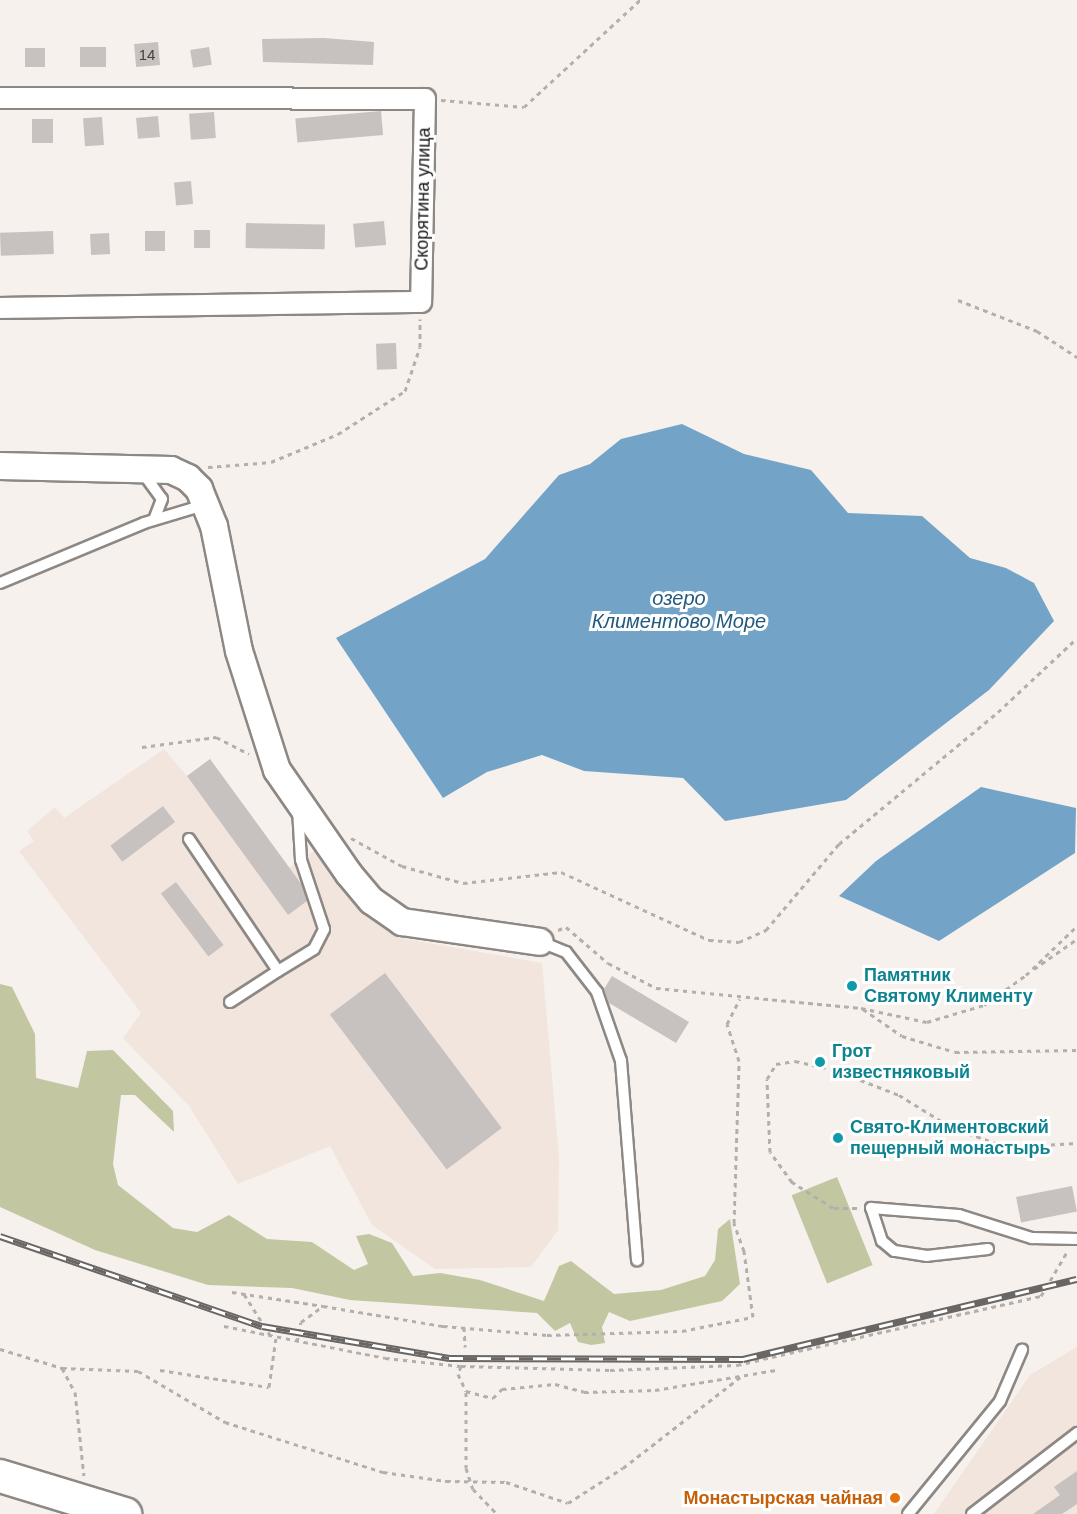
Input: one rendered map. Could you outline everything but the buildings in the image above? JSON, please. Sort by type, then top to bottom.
[{"type":"main road","points":[[0,1476],[125,1514]]},
{"type":"street","points":[[0,98],[424,99]]},
{"type":"street","name":"Скорятина улица","points":[[421,302],[424,99]]},
{"type":"street","points":[[0,308],[421,302]]},
{"type":"street","points":[[0,466],[171,470],[188,478],[207,504],[239,651],[277,770],[349,874],[386,914],[428,929],[540,942]]},
{"type":"lane","points":[[135,469],[149,476],[162,499],[154,520]]},
{"type":"lane","points":[[0,583],[154,520],[207,504]]},
{"type":"lane","points":[[230,1002],[314,949],[324,929],[301,860],[298,801]]},
{"type":"lane","points":[[189,839],[278,971]]},
{"type":"lane","points":[[540,942],[566,952],[597,992],[621,1061],[637,1260]]},
{"type":"lane","points":[[988,1249],[927,1256],[894,1251],[882,1241],[871,1208],[959,1215],[1032,1238],[1077,1239]]},
{"type":"lane","points":[[908,1514],[1000,1401],[1022,1350]]},
{"type":"lane","points":[[972,1514],[1077,1433]]},
{"type":"path","points":[[424,99],[524,107],[640,0]]},
{"type":"path","points":[[958,300],[1037,331],[1077,357]]},
{"type":"path","points":[[171,470],[271,462],[338,434],[405,391],[420,347],[421,302]]},
{"type":"path","points":[[345,833],[402,866],[463,883],[561,872],[709,940],[739,942],[766,930],[839,844],[999,712],[1077,638]]},
{"type":"path","points":[[142,747],[216,737],[277,770]]},
{"type":"path","points":[[1026,975],[1077,926]]},
{"type":"path","points":[[540,942],[566,927],[608,963],[656,988],[740,999],[861,1008],[927,1022],[984,1005],[1077,939]]},
{"type":"path","points":[[232,1292],[464,1327],[609,1336],[682,1331],[753,1317],[744,1251],[734,1223],[739,1061],[727,1024],[740,999]]},
{"type":"path","points":[[861,1008],[902,1036],[955,1052],[1077,1050]]},
{"type":"path","points":[[871,1208],[833,1208],[792,1182],[770,1152],[767,1079],[776,1064],[795,1061],[836,1070],[899,1095],[951,1127],[1006,1147],[1077,1143]]},
{"type":"path","points":[[224,1326],[297,1342],[461,1366],[610,1370],[737,1365],[882,1337],[1041,1296],[1068,1258],[1065,1239]]},
{"type":"path","points":[[244,1294],[271,1337]]},
{"type":"path","points":[[297,1342],[301,1322],[323,1306]]},
{"type":"path","points":[[464,1327],[465,1347]]},
{"type":"path","points":[[160,1370],[269,1387],[276,1338]]},
{"type":"path","points":[[0,1349],[62,1368],[138,1371],[225,1422],[383,1472],[446,1481],[507,1482],[568,1503],[582,1498],[744,1374]]},
{"type":"path","points":[[461,1366],[458,1374],[466,1391],[466,1468],[473,1488],[497,1514]]},
{"type":"path","points":[[62,1368],[75,1392],[85,1502]]},
{"type":"path","points":[[466,1391],[494,1398],[502,1389],[555,1384],[584,1392],[655,1390],[776,1370]]},
{"type":"shaded area","points":[[164,749],[187,776],[210,759],[289,868],[321,846],[348,894],[400,938],[542,963],[559,1157],[558,1230],[531,1267],[435,1269],[372,1225],[330,1146],[238,1184],[189,1106],[123,1038],[141,1013],[19,851],[34,841],[27,831],[55,807],[64,818]]},
{"type":"shaded area","points":[[1077,1347],[1077,1514],[934,1514],[1030,1375]]},
{"type":"green space","points":[[0,984],[12,987],[35,1034],[36,1078],[78,1088],[87,1051],[113,1050],[173,1111],[174,1132],[135,1095],[121,1095],[113,1164],[118,1185],[173,1228],[197,1232],[229,1215],[267,1239],[312,1242],[354,1270],[368,1264],[356,1236],[369,1234],[392,1243],[413,1276],[440,1273],[480,1280],[544,1301],[559,1266],[571,1261],[614,1294],[661,1290],[705,1276],[715,1260],[718,1229],[730,1219],[740,1284],[722,1301],[630,1321],[609,1312],[602,1327],[605,1343],[591,1345],[578,1342],[570,1323],[555,1331],[537,1313],[350,1300],[292,1288],[208,1285],[95,1250],[0,1207]]},
{"type":"green space","points":[[837,1177],[873,1265],[827,1283],[792,1195]]},
{"type":"water","name":"озеро Климентово Море","points":[[682,424],[744,454],[811,470],[848,513],[922,516],[970,558],[1006,568],[1034,583],[1054,621],[989,690],[846,800],[725,821],[683,778],[584,771],[542,755],[487,772],[443,798],[336,638],[485,559],[559,475],[590,464],[621,439]]},
{"type":"water","points":[[981,787],[1076,808],[1075,853],[939,941],[839,896],[876,861]]},
{"type":"railway","points":[[0,1236],[262,1326],[449,1358],[743,1359],[1077,1279]]},
{"type":"place","name":"Памятник Святому Клименту","points":[[852,986]]},
{"type":"place","name":"Грот известняковый","points":[[820,1062]]},
{"type":"place","name":"Свято-Климентовский пещерный монастырь","points":[[838,1138]]},
{"type":"place","name":"Монастырская чайная","points":[[895,1498]]}]
